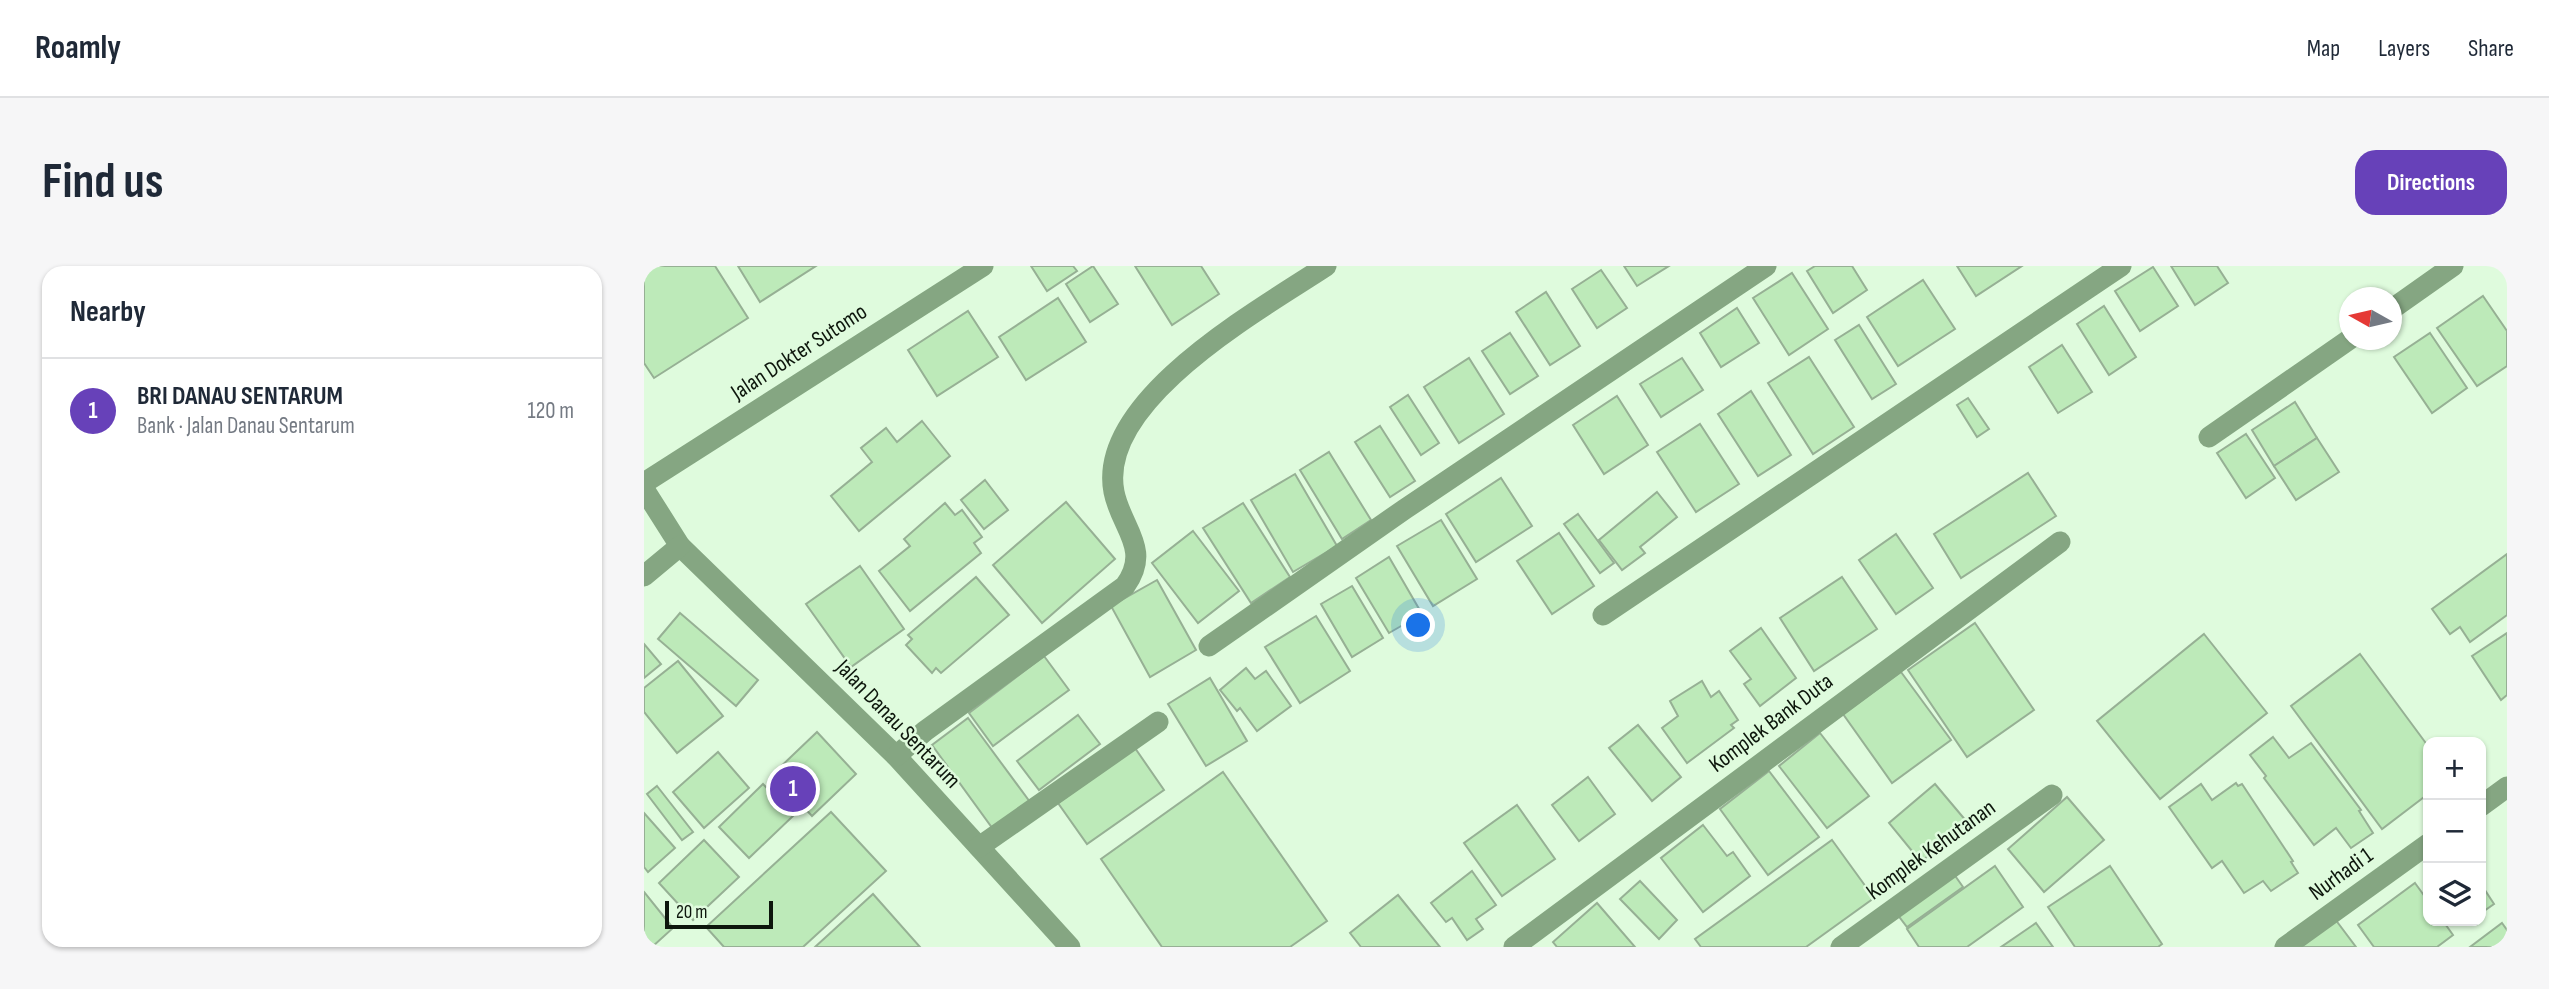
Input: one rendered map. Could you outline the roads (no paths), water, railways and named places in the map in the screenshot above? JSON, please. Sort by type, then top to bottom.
[{"type":"street","name":"Jalan Dokter Sutomo","points":[[644,483],[983,266]]},
{"type":"street","points":[[896,756],[925,731],[1125,586],[1134,574],[1137,556],[1134,540],[1114,492],[1113,471],[1119,443],[1129,422],[1188,359],[1326,266]]},
{"type":"street","points":[[1209,646],[1405,509],[1766,266]]},
{"type":"street","points":[[1603,615],[2121,266]]},
{"type":"street","points":[[2402,302],[2453,266]]},
{"type":"street","points":[[2209,437],[2339,347]]},
{"type":"street","name":"Jalan Danau Sentarum","points":[[644,489],[680,546],[896,756],[1070,947]]},
{"type":"street","name":"Komplek Bank Duta","points":[[1514,947],[2060,542]]},
{"type":"street","points":[[644,576],[680,546]]},
{"type":"street","points":[[979,847],[1158,722]]},
{"type":"street","points":[[2486,802],[2507,787]]},
{"type":"street","name":"Komplek Kehutanan","points":[[1841,947],[2052,795]]},
{"type":"street","name":"Nurhadi 1","points":[[2285,947],[2423,848]]},
{"type":"place","name":"BRI DANAU SENTARUM","points":[[793,789]]}]
